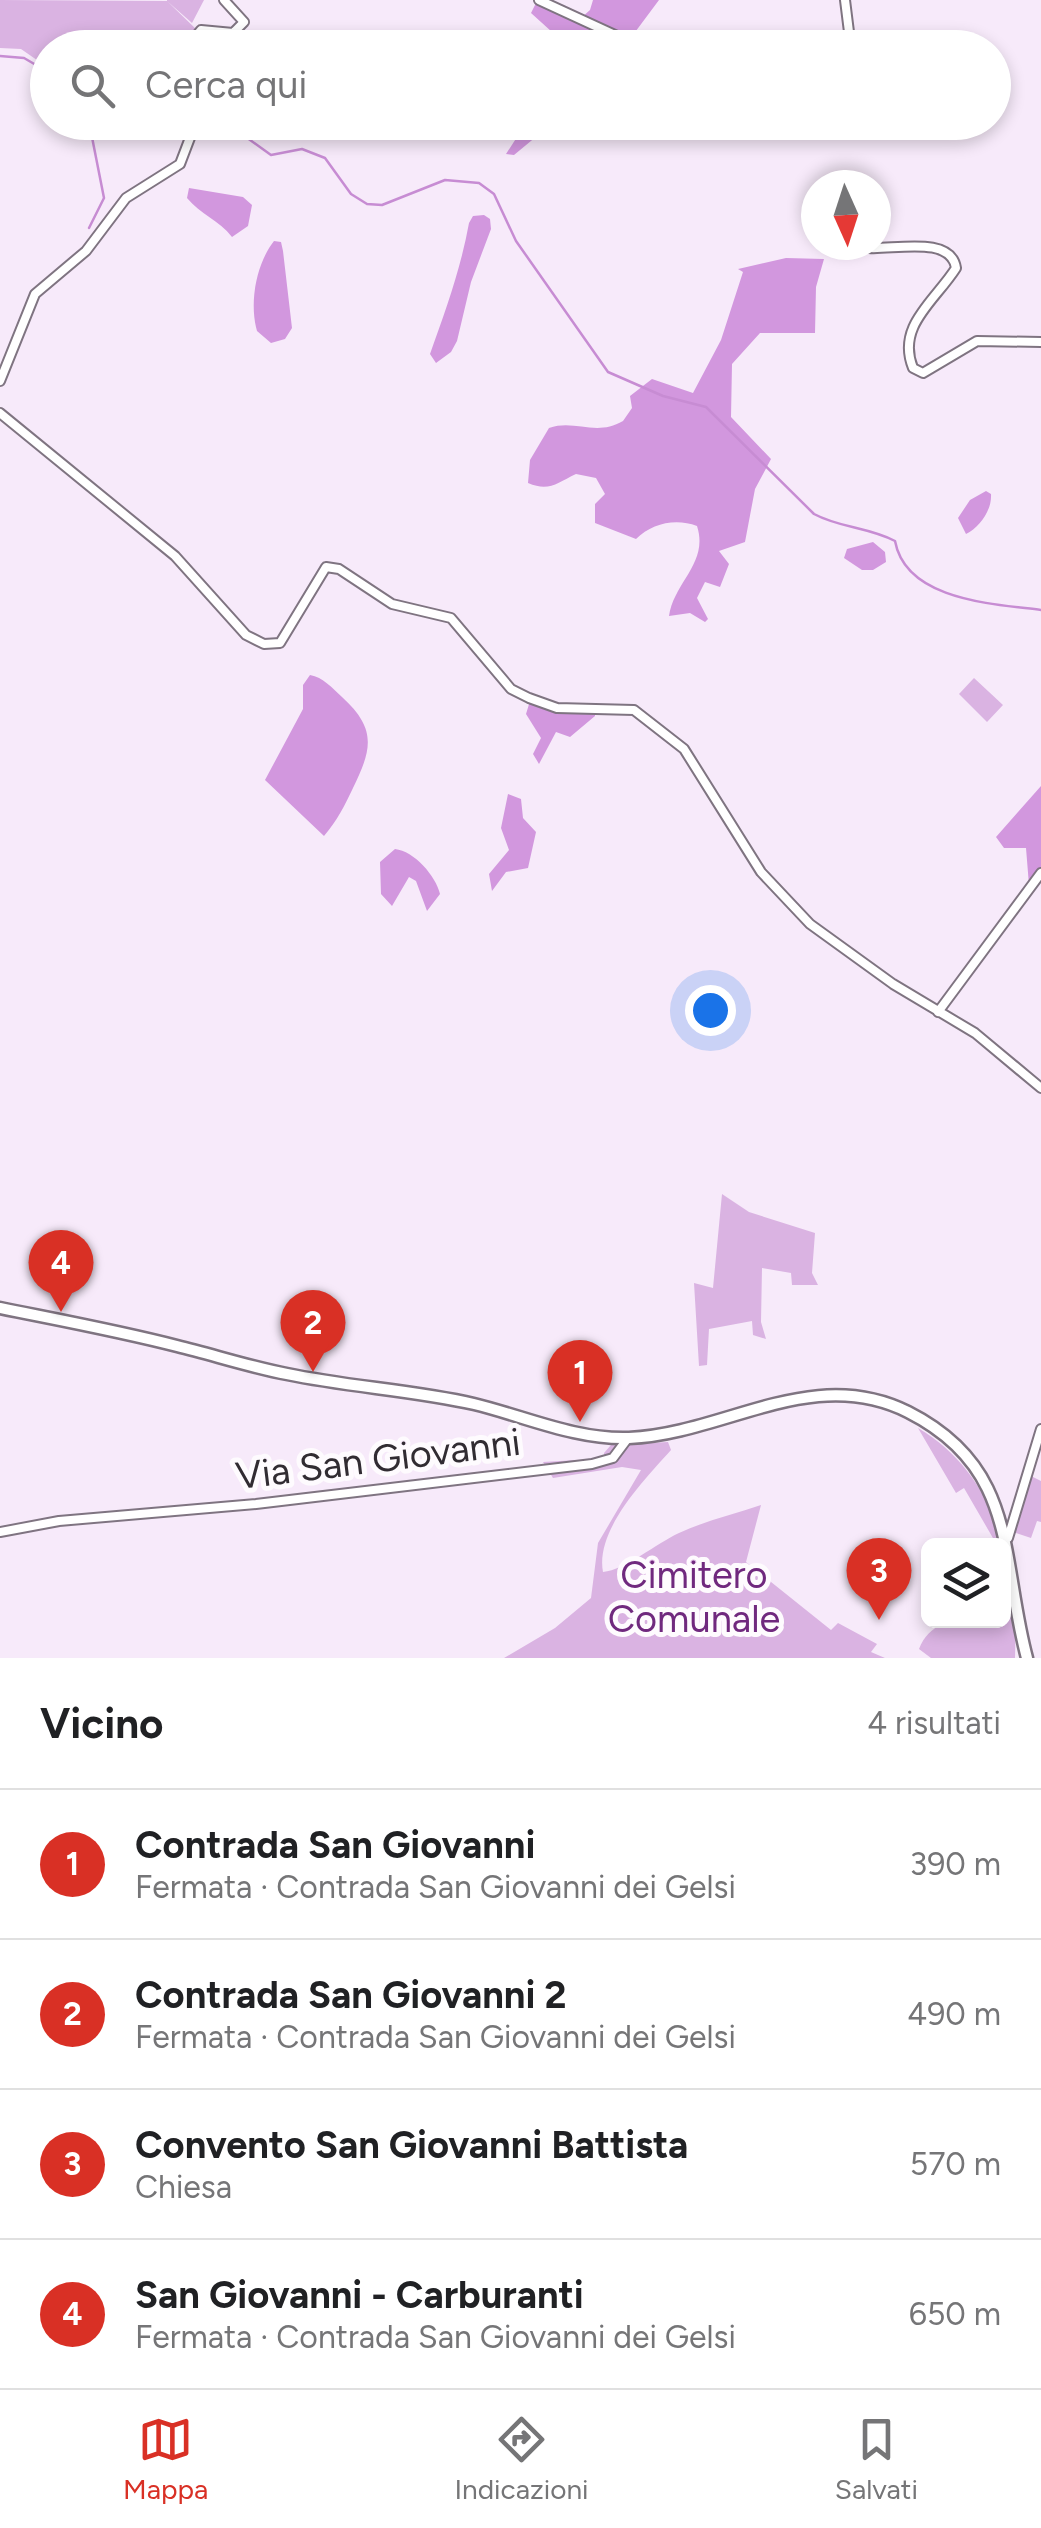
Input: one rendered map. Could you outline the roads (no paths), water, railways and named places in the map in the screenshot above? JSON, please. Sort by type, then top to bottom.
[{"type":"main road","points":[[0,1308],[286,1374],[472,1403],[559,1427],[628,1438]]},
{"type":"main road","name":"Via San Giovanni","points":[[628,1438],[805,1396],[868,1398],[910,1413],[963,1453],[988,1488],[1008,1538]]},
{"type":"main road","name":"Via San Giovanni","points":[[1011,1563],[1027,1658]]},
{"type":"main road","name":"Via San Giovanni","points":[[1018,1658],[1019,1628]]},
{"type":"street","points":[[224,0],[242,15],[238,30]]},
{"type":"street","points":[[539,0],[604,30]]},
{"type":"street","points":[[845,0],[849,30]]},
{"type":"street","points":[[0,380],[35,294],[86,251],[126,198],[180,164],[189,140]]},
{"type":"street","points":[[891,248],[948,251],[955,258],[956,268],[910,330],[907,353],[913,368],[923,373],[977,340],[1041,342]]},
{"type":"street","points":[[0,413],[175,556],[246,635],[264,644],[280,644],[326,566],[339,568],[392,604],[451,618],[511,688],[529,698],[557,708],[606,706],[634,710],[684,748],[761,872],[810,924],[975,1033],[1041,1088]]},
{"type":"street","points":[[938,1012],[1041,873]]},
{"type":"street","points":[[1008,1538],[1041,1429]]},
{"type":"street","name":"Via San Giovanni","points":[[0,1532],[60,1521],[238,1506],[592,1464],[613,1458],[628,1438]]},
{"type":"waterway","points":[[0,56],[30,62]]},
{"type":"waterway","points":[[89,228],[104,198],[93,140]]},
{"type":"waterway","points":[[250,140],[271,155],[302,149],[325,158],[351,194],[367,204],[382,205],[445,180],[479,183],[494,194],[516,241],[608,372],[663,396],[706,407],[814,514],[895,541],[903,561],[934,588],[977,601],[1041,610]]},
{"type":"place","name":"San Giovanni - Carburanti","points":[[61,1312]]},
{"type":"place","name":"Contrada San Giovanni 2","points":[[313,1372]]},
{"type":"place","name":"Contrada San Giovanni","points":[[580,1422]]},
{"type":"place","name":"Convento San Giovanni Battista","points":[[879,1620]]},
{"type":"park label","name":"Cimitero Comunale","points":[[694,1597]]}]
